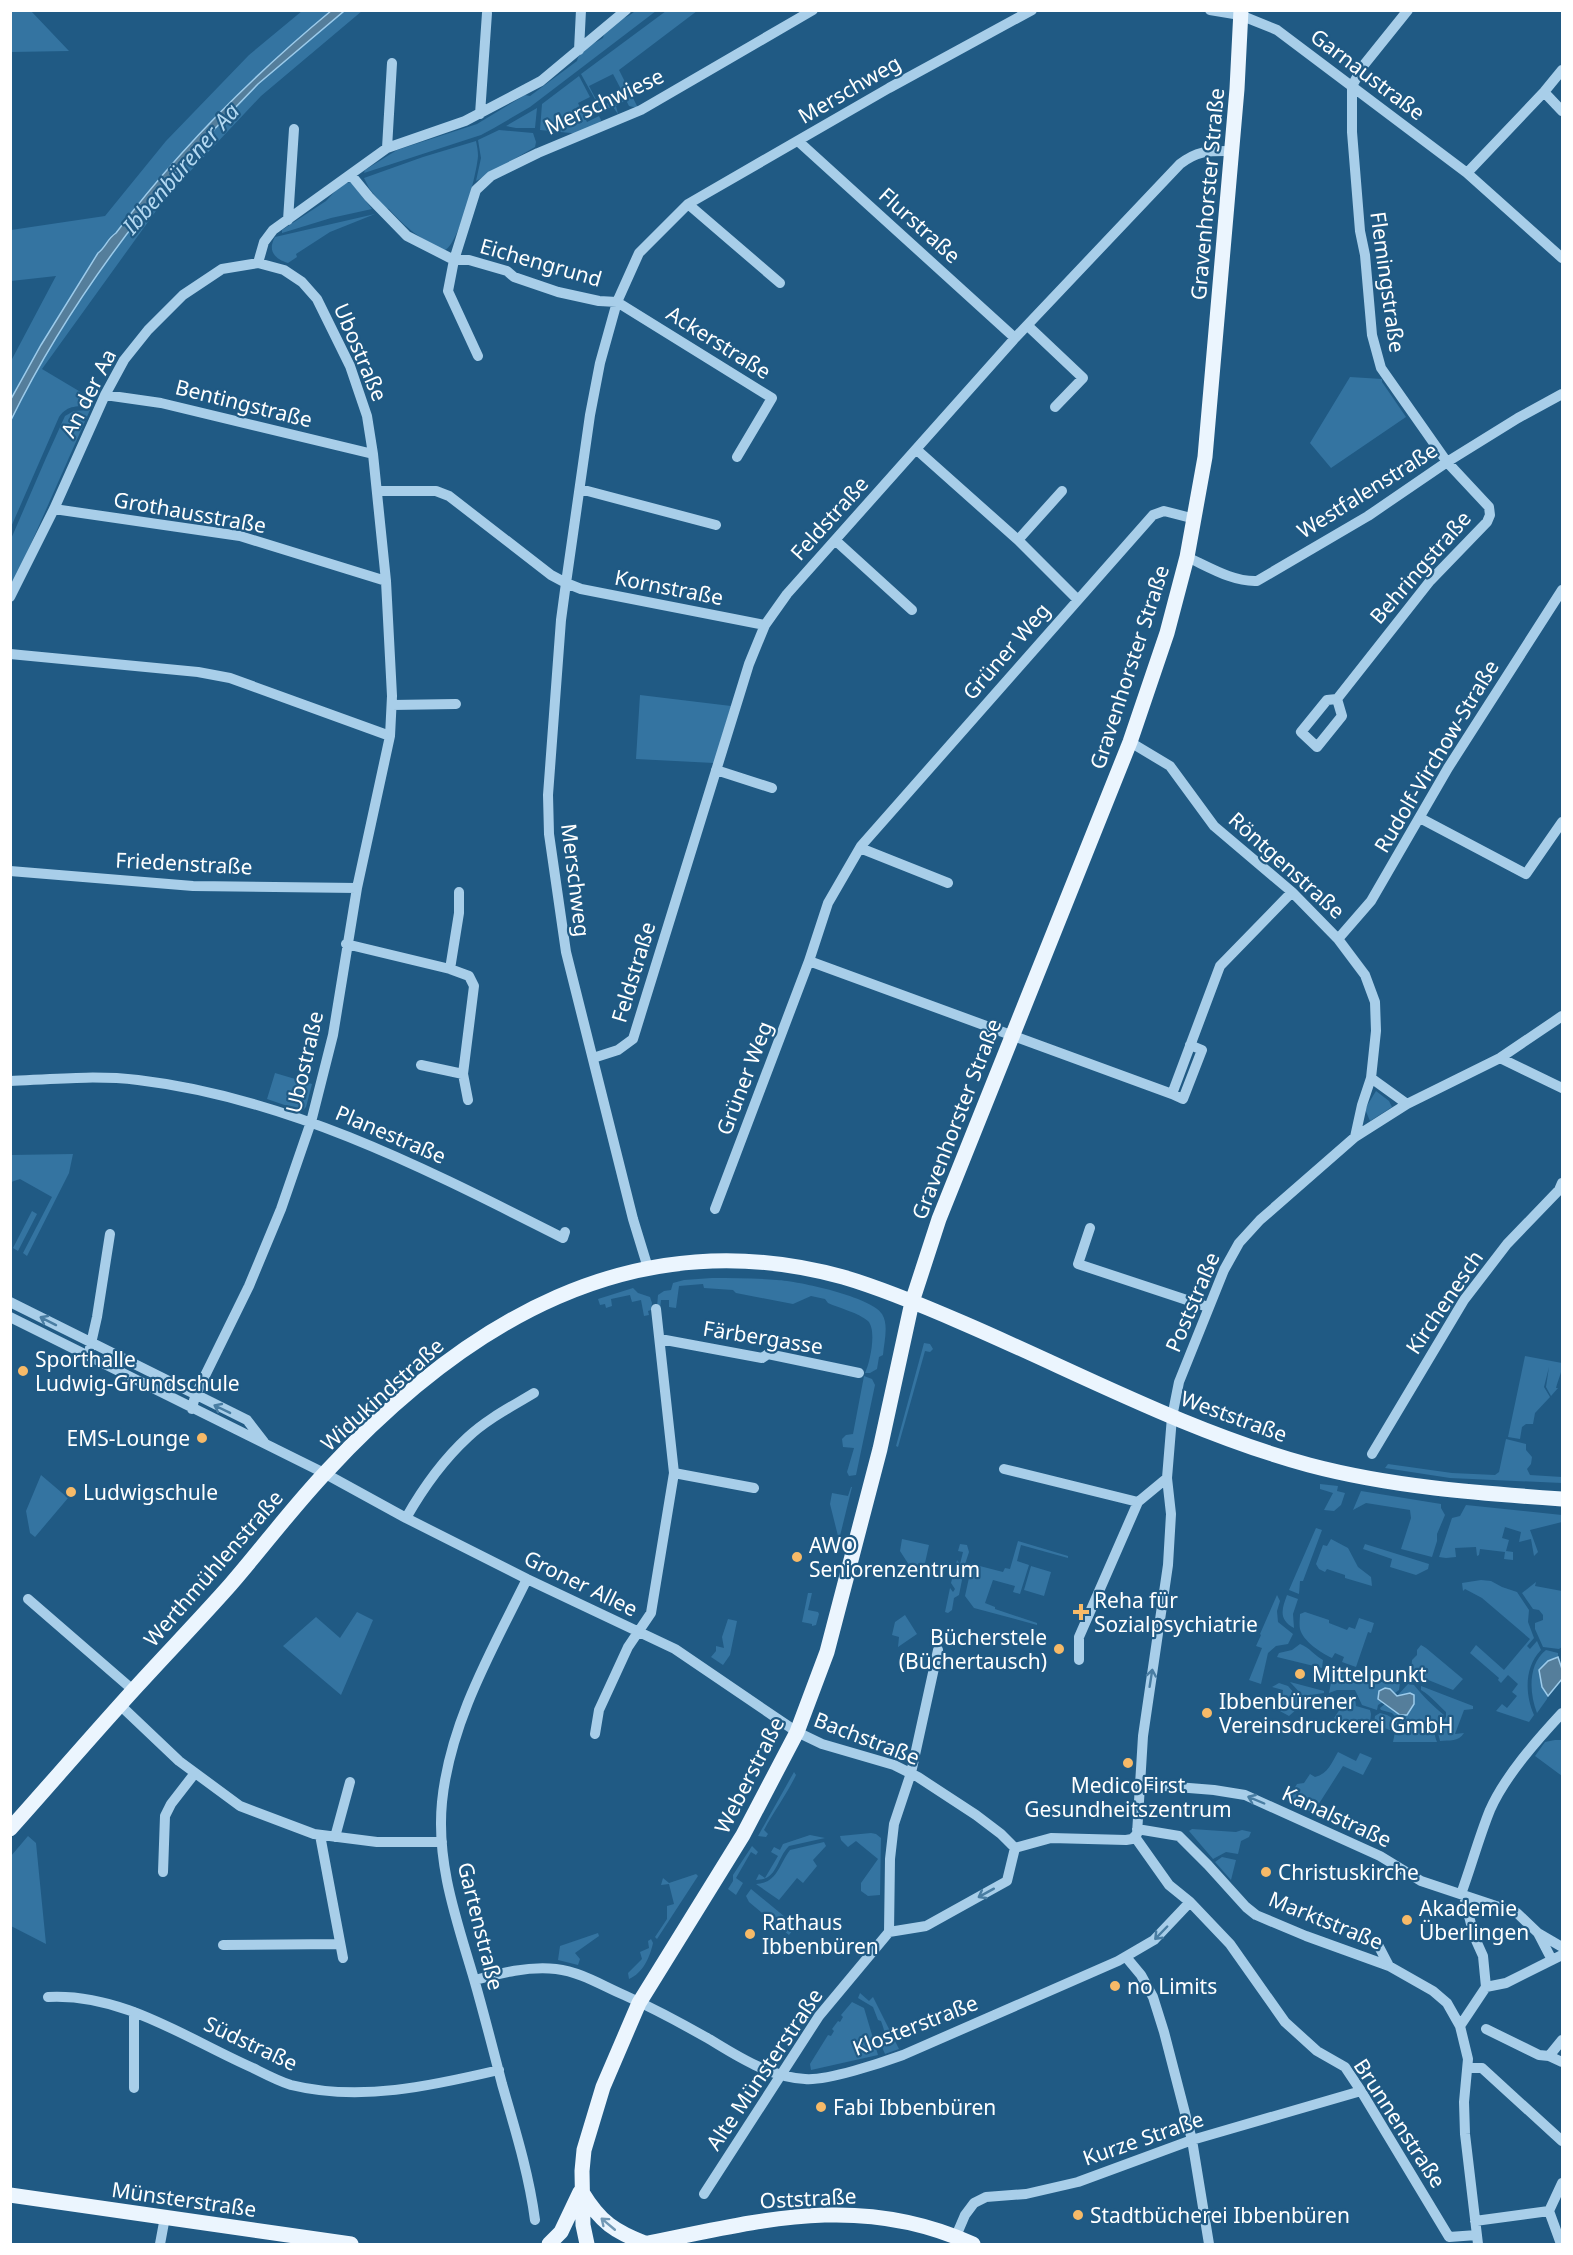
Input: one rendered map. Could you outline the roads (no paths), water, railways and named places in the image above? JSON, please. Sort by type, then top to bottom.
[{"type":"main road","name":"Gravenhorster Straße","points":[[912,1302],[939,1219],[1130,742],[1167,633],[1187,557],[1205,457],[1212,391],[1241,13]]},
{"type":"main road","name":"Widukindstraße","points":[[324,1473],[409,1391],[450,1358],[496,1327],[559,1295],[648,1268],[712,1260],[792,1267],[844,1278],[912,1302]]},
{"type":"main road","name":"Weststraße","points":[[912,1302],[1173,1417],[1254,1448],[1348,1474],[1458,1491],[1563,1499]]},
{"type":"main road","name":"Weberstraße","points":[[587,2244],[583,2225],[581,2190],[584,2150],[596,2111],[621,2041],[639,2002],[743,1835],[796,1732],[827,1652],[880,1449],[912,1302]]},
{"type":"main road","name":"Werthmühlenstraße","points":[[10,1829],[231,1584],[324,1473]]},
{"type":"main road","points":[[581,2190],[590,2205],[608,2225],[620,2234],[645,2244]]},
{"type":"main road","points":[[549,2244],[561,2232],[581,2190]]},
{"type":"main road","name":"Münsterstraße","points":[[10,2195],[351,2244]]},
{"type":"main road","name":"Oststraße","points":[[645,2244],[742,2224],[811,2214],[841,2214],[899,2220],[956,2236],[973,2244]]},
{"type":"street","points":[[579,50],[581,10]]},
{"type":"street","points":[[258,263],[264,242],[273,230],[387,148],[480,114],[541,81],[626,10]]},
{"type":"street","name":"Merschwiese","points":[[454,260],[476,190],[491,176],[538,153],[641,110],[813,10]]},
{"type":"street","name":"Merschweg","points":[[648,1268],[633,1220],[566,952],[549,834],[548,795],[561,620],[590,415],[598,373],[617,302],[639,253],[688,204],[889,88],[1032,10]]},
{"type":"street","points":[[1210,10],[1241,13]]},
{"type":"street","points":[[1352,86],[1364,66],[1408,10]]},
{"type":"street","points":[[480,114],[487,13]]},
{"type":"street","name":"Garnaustraße","points":[[1241,13],[1277,30],[1467,173],[1563,258]]},
{"type":"street","points":[[387,148],[392,63]]},
{"type":"street","points":[[1467,173],[1563,70]]},
{"type":"street","name":"Flemingstraße","points":[[1352,86],[1352,132],[1372,335],[1381,368],[1447,462]]},
{"type":"street","points":[[1544,92],[1563,111]]},
{"type":"street","points":[[288,220],[294,129]]},
{"type":"street","name":"Flurstraße","points":[[798,141],[1015,338]]},
{"type":"street","name":"Feldstraße","points":[[593,1058],[618,1050],[633,1039],[749,664],[765,625],[787,594],[834,540],[1015,338],[1180,164],[1192,154],[1205,151],[1231,151]]},
{"type":"street","name":"Eichengrund","points":[[351,175],[407,236],[454,260],[469,260],[507,271],[514,277],[558,292],[599,301],[617,302]]},
{"type":"street","points":[[688,204],[780,283]]},
{"type":"street","name":"Eichengrund","points":[[454,260],[448,291],[450,300],[478,356]]},
{"type":"street","name":"An der Aa","points":[[10,597],[54,509],[105,395],[124,360],[148,330],[183,296],[222,269],[258,263]]},
{"type":"street","name":"Ubostraße","points":[[192,1409],[195,1396],[249,1286],[281,1209],[311,1122],[333,1035],[346,944],[390,736],[392,705],[386,581],[367,416],[350,366],[317,299],[302,282],[284,270],[258,263]]},
{"type":"street","name":"Ackerstraße","points":[[617,302],[772,398],[737,457]]},
{"type":"street","points":[[1028,326],[1083,378],[1055,407]]},
{"type":"street","name":"Westfalenstraße","points":[[1187,557],[1246,581],[1257,580],[1368,516],[1447,462],[1518,418],[1563,394]]},
{"type":"street","name":"Bentingstraße","points":[[105,395],[161,403],[373,454]]},
{"type":"street","points":[[917,450],[1018,540],[1077,599]]},
{"type":"street","name":"Behringstraße","points":[[1337,699],[1430,581],[1487,522],[1490,515],[1489,507],[1447,462]]},
{"type":"street","points":[[580,489],[716,525]]},
{"type":"street","points":[[376,491],[436,491],[449,496],[551,575],[566,584]]},
{"type":"street","points":[[1018,540],[1062,491]]},
{"type":"street","name":"Grothausstraße","points":[[54,509],[240,536],[386,581]]},
{"type":"street","name":"Grüner Weg","points":[[715,1209],[809,961],[828,903],[860,848],[1153,515],[1164,511],[1195,519]]},
{"type":"street","points":[[834,540],[912,610]]},
{"type":"street","name":"Kornstraße","points":[[566,584],[581,590],[765,625]]},
{"type":"street","name":"Rudolf-Virchow-Straße","points":[[1338,939],[1371,901],[1448,768],[1563,590]]},
{"type":"street","points":[[10,654],[198,672],[230,678],[390,736]]},
{"type":"street","points":[[392,705],[456,704]]},
{"type":"street","name":"Röntgenstraße","points":[[1130,742],[1170,766],[1214,826],[1292,892],[1338,939],[1365,975],[1375,1002],[1376,1031],[1371,1078],[1354,1137]]},
{"type":"street","points":[[716,770],[772,788]]},
{"type":"street","points":[[1420,818],[1526,874],[1563,822]]},
{"type":"street","points":[[860,848],[948,883]]},
{"type":"street","name":"Friedenstraße","points":[[10,871],[193,886],[357,888]]},
{"type":"street","points":[[450,969],[459,913],[459,892]]},
{"type":"street","points":[[809,961],[1172,1094],[1220,966],[1292,892]]},
{"type":"street","points":[[346,944],[450,969],[469,976],[474,986],[463,1074],[468,1100]]},
{"type":"street","name":"Poststraße","points":[[1133,1835],[1143,1736],[1168,1565],[1170,1517],[1167,1478],[1173,1417],[1179,1382],[1224,1270],[1239,1243],[1260,1220],[1354,1137],[1407,1104],[1500,1058],[1563,1016]]},
{"type":"street","points":[[1500,1058],[1563,1088]]},
{"type":"street","points":[[421,1065],[463,1074]]},
{"type":"street","points":[[1371,1078],[1407,1104]]},
{"type":"street","name":"Planestraße","points":[[10,1081],[136,1079],[244,1099],[311,1122],[436,1174],[562,1238],[565,1232]]},
{"type":"street","name":"Kirchenesch","points":[[1372,1454],[1464,1300],[1507,1244],[1563,1183]]},
{"type":"street","points":[[1090,1228],[1078,1264],[1208,1307]]},
{"type":"street","points":[[88,1355],[98,1317],[110,1234]]},
{"type":"street","name":"Groner Allee","points":[[10,1302],[247,1420],[266,1445]]},
{"type":"street","points":[[639,1633],[651,1612],[674,1473],[656,1309]]},
{"type":"street","name":"Groner Allee","points":[[10,1317],[324,1473],[406,1518],[527,1579],[639,1633],[628,1647],[599,1710],[595,1734]]},
{"type":"street","name":"Färbergasse","points":[[660,1339],[762,1358],[768,1354],[859,1373]]},
{"type":"street","points":[[406,1518],[430,1479],[468,1437],[495,1416],[534,1393]]},
{"type":"street","points":[[1004,1469],[1138,1502]]},
{"type":"street","points":[[674,1473],[754,1488]]},
{"type":"street","points":[[1079,1660],[1079,1637],[1138,1502],[1167,1478]]},
{"type":"street","name":"Gartenstraße","points":[[527,1579],[483,1667],[465,1709],[442,1799],[442,1842],[453,1910],[499,2070],[535,2220]]},
{"type":"street","points":[[28,1599],[133,1690]]},
{"type":"street","name":"Bachstraße","points":[[639,1633],[675,1649],[796,1732],[822,1744],[894,1765],[911,1773],[976,1815],[1015,1848]]},
{"type":"street","points":[[938,1650],[911,1773],[894,1824],[890,1859],[889,1932],[926,1926],[1006,1881],[1015,1848],[1051,1838],[1133,1835]]},
{"type":"street","points":[[120,1705],[179,1761],[240,1806],[320,1835],[377,1842],[442,1842]]},
{"type":"street","points":[[1477,2240],[1465,2134],[1464,2102],[1468,2068],[1460,2026],[1486,1987],[1483,1956],[1474,1936],[1463,1895],[1490,1810],[1499,1793],[1553,1722],[1563,1713]]},
{"type":"street","points":[[1553,1722],[1563,1730]]},
{"type":"street","points":[[163,1872],[165,1816],[171,1804],[195,1773]]},
{"type":"street","points":[[335,1837],[350,1782]]},
{"type":"street","name":"Kanalstraße","points":[[1139,1784],[1214,1790],[1245,1796],[1380,1856],[1421,1881],[1517,1913],[1536,1931],[1563,1947]]},
{"type":"street","points":[[320,1835],[343,1958]]},
{"type":"street","name":"Brunnenstraße","points":[[1133,1835],[1169,1885],[1190,1902],[1230,1944],[1285,2022],[1317,2051],[1344,2067],[1449,2236],[1477,2240]]},
{"type":"street","name":"Marktstraße","points":[[1133,1835],[1179,1836],[1256,1915],[1389,1966],[1433,1991],[1447,2002],[1460,2026]]},
{"type":"street","name":"Klosterstraße","points":[[474,1980],[511,1971],[534,1968],[557,1969],[593,1980],[639,2002],[735,2055],[780,2074],[807,2080],[883,2062],[996,2016],[1126,1957],[1154,1940],[1190,1902]]},
{"type":"street","points":[[1536,1931],[1552,1960]]},
{"type":"street","name":"Alte Münsterstraße","points":[[704,2194],[819,2016],[889,1932]]},
{"type":"street","name":"Marktstraße","points":[[1376,1941],[1389,1966]]},
{"type":"street","points":[[224,1945],[340,1944]]},
{"type":"street","points":[[1486,1987],[1506,1983],[1563,1955]]},
{"type":"street","points":[[1126,1957],[1141,1975],[1153,1997],[1192,2140],[1209,2244]]},
{"type":"street","name":"Südstraße","points":[[48,1997],[84,1999],[134,2012],[176,2029],[239,2062],[289,2084],[335,2092],[386,2091],[421,2087],[499,2070]]},
{"type":"street","points":[[134,2012],[134,2088]]},
{"type":"street","points":[[1486,2029],[1539,2055],[1549,2056],[1563,2062]]},
{"type":"street","points":[[1549,2056],[1563,2040]]},
{"type":"street","points":[[1468,2068],[1482,2068],[1558,2129],[1563,2141]]},
{"type":"street","name":"Kurze Straße","points":[[956,2236],[970,2209],[986,2197],[1026,2194],[1078,2182],[1192,2140],[1361,2091]]},
{"type":"street","points":[[527,2180],[540,2179]]},
{"type":"street","points":[[1561,2244],[1549,2211],[1563,2183]]},
{"type":"street","points":[[1475,2221],[1549,2211]]},
{"type":"street","points":[[160,2244],[165,2217]]},
{"type":"place","name":"Sporthalle Ludwig-Grundschule","points":[[23,1371]]},
{"type":"place","name":"EMS-Lounge","points":[[202,1438]]},
{"type":"place","name":"Ludwigschule","points":[[71,1492]]},
{"type":"place","name":"AWO Seniorenzentrum","points":[[797,1557]]},
{"type":"place","name":"Reha für Sozialpsychiatrie","points":[[1081,1612]]},
{"type":"place","name":"Bücherstele (Büchertausch)","points":[[1059,1649]]},
{"type":"place","name":"Mittelpunkt","points":[[1300,1674]]},
{"type":"place","name":"Ibbenbürener Vereinsdruckerei GmbH","points":[[1207,1713]]},
{"type":"place","name":"MedicoFirst Gesundheitszentrum","points":[[1128,1763]]},
{"type":"place","name":"Christuskirche","points":[[1266,1872]]},
{"type":"place","name":"Akademie Überlingen","points":[[1407,1920]]},
{"type":"place","name":"Rathaus Ibbenbüren","points":[[750,1934]]},
{"type":"place","name":"no Limits","points":[[1115,1986]]},
{"type":"place","name":"Fabi Ibbenbüren","points":[[821,2107]]},
{"type":"place","name":"Stadtbücherei Ibbenbüren","points":[[1078,2215]]},
{"type":"water label","name":"Ibbenbürener Aa","points":[[180,168]]}]
